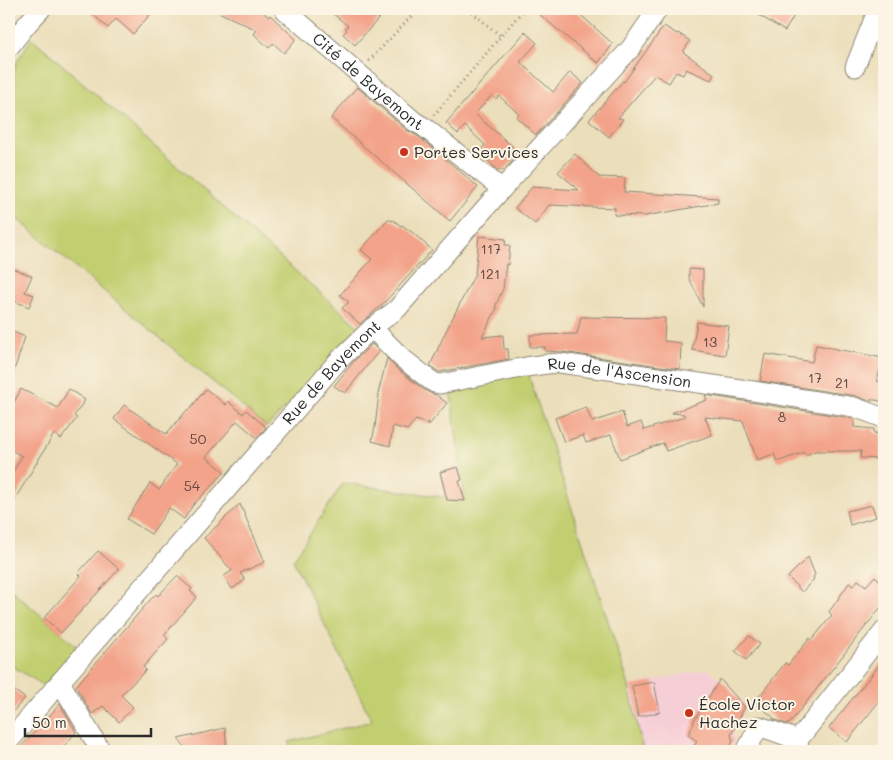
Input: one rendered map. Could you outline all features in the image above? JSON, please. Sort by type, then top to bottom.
[{"type":"street","points":[[9,47],[41,9]]},
{"type":"street","name":"Cité de Bayemont","points":[[284,9],[415,122],[424,127],[502,190]]},
{"type":"street","name":"Rue de Bayemont","points":[[9,741],[338,362],[372,328],[397,309],[631,48],[658,9]]},
{"type":"street","points":[[855,67],[878,9]]},
{"type":"street","name":"Rue de l'Ascension","points":[[372,328],[402,358],[434,383],[440,384],[526,367],[560,363],[854,407],[881,416],[884,419]]},
{"type":"street","points":[[746,751],[759,726],[799,746],[884,631]]},
{"type":"street","points":[[60,682],[101,751]]},
{"type":"path","points":[[358,73],[418,9]]},
{"type":"path","points":[[468,9],[502,37]]},
{"type":"path","points":[[424,127],[524,9]]},
{"type":"shaded area","name":"École Victor Hachez","points":[[708,669],[746,707],[732,733],[736,740],[730,751],[643,751],[629,686]]},
{"type":"green space","points":[[32,38],[361,329],[267,427],[9,212],[9,100],[16,63]]},
{"type":"green space","points":[[528,373],[629,686],[643,751],[294,751],[289,742],[372,721],[293,560],[343,483],[465,500],[450,388]]},
{"type":"green space","points":[[9,588],[81,650],[43,685],[9,664]]},
{"type":"building","points":[[87,9],[155,9],[133,34],[116,19],[108,28]]},
{"type":"building","points":[[212,9],[259,9],[269,17],[270,15],[296,39],[284,53],[273,43],[269,48],[254,34],[257,30]]},
{"type":"building","points":[[327,9],[368,9],[379,18],[355,45],[343,34],[348,26]]},
{"type":"building","points":[[533,9],[574,9],[613,44],[598,63]]},
{"type":"building","points":[[749,9],[798,9],[785,31]]},
{"type":"building","points":[[664,26],[690,41],[683,52],[714,74],[711,80],[686,69],[683,75],[676,72],[669,83],[655,75],[618,118],[623,119],[609,137],[589,120],[624,82]]},
{"type":"building","points":[[525,32],[537,43],[520,62],[553,92],[570,72],[583,83],[536,135],[516,117],[519,114],[499,96],[496,99],[492,95],[475,114],[520,153],[504,170],[497,170],[479,152],[485,145],[465,126],[458,134],[446,123]]},
{"type":"building","name":"Portes Services","points":[[357,87],[478,187],[450,221],[331,118]]},
{"type":"building","points":[[575,154],[599,177],[625,178],[624,192],[718,198],[718,203],[645,216],[614,215],[615,208],[549,205],[535,224],[515,208],[532,187],[579,190],[558,172]]},
{"type":"building","points":[[388,219],[402,225],[432,250],[383,304],[360,324],[342,308],[349,302],[340,295],[372,259],[361,250]]},
{"type":"building","points":[[479,236],[506,239],[505,245],[510,245],[503,289],[495,307],[497,308],[482,337],[503,335],[504,349],[508,349],[509,359],[439,372],[430,366],[475,274]]},
{"type":"building","points":[[9,267],[32,276],[25,292],[34,295],[29,307],[9,299]]},
{"type":"building","points":[[689,269],[703,270],[703,307],[689,278]]},
{"type":"building","points":[[581,317],[665,318],[664,341],[681,343],[680,369],[545,351],[545,347],[530,347],[530,335],[577,334]]},
{"type":"building","points":[[697,322],[729,326],[725,355],[692,350]]},
{"type":"building","points":[[9,330],[25,337],[11,380],[9,380]]},
{"type":"building","points":[[372,344],[379,351],[345,393],[334,386],[354,361]]},
{"type":"building","points":[[816,345],[883,358],[877,381],[884,383],[884,402],[760,381],[765,354],[812,362]]},
{"type":"building","points":[[387,358],[395,367],[423,389],[447,403],[429,425],[428,421],[427,424],[416,420],[407,430],[393,426],[390,446],[372,441],[378,394]]},
{"type":"building","points":[[21,389],[58,408],[69,389],[85,400],[74,416],[77,418],[61,439],[54,434],[9,509],[9,479],[22,456],[9,449],[9,412]]},
{"type":"building","points":[[206,389],[226,405],[228,401],[243,414],[246,410],[266,427],[257,438],[237,421],[206,457],[225,472],[193,505],[184,519],[169,508],[151,534],[127,519],[150,483],[159,490],[177,464],[114,419],[124,405],[166,434]]},
{"type":"building","points":[[705,395],[854,419],[854,427],[874,429],[874,433],[881,434],[880,459],[860,458],[861,451],[815,451],[806,455],[805,452],[777,462],[774,454],[757,460],[743,421],[705,417],[712,435],[666,451],[663,443],[620,459],[611,435],[586,443],[583,435],[564,442],[555,418],[586,407],[592,422],[622,412],[627,427],[641,422],[644,430],[684,417],[684,414],[671,413],[707,400]]},
{"type":"building","points":[[458,467],[462,480],[459,481],[465,501],[447,500],[440,472]]},
{"type":"building","points":[[240,504],[265,562],[240,573],[245,580],[232,589],[224,576],[232,571],[204,538]]},
{"type":"building","points":[[872,505],[876,517],[850,525],[847,511]]},
{"type":"building","points":[[98,551],[119,569],[61,633],[44,618],[81,576],[78,573]]},
{"type":"building","points":[[808,557],[815,575],[814,579],[802,592],[788,577]]},
{"type":"building","points":[[177,576],[192,589],[190,591],[197,597],[164,635],[168,639],[143,667],[146,670],[121,695],[133,707],[119,722],[103,706],[92,714],[76,686],[150,600],[156,594],[158,596]]},
{"type":"building","points":[[875,576],[884,585],[884,603],[790,723],[787,724],[773,719],[755,702],[785,663],[788,665],[810,638],[812,640],[832,615],[829,612],[849,583],[853,586],[858,580],[866,586]]},
{"type":"building","points":[[749,636],[760,644],[746,660],[735,651]]},
{"type":"building","points":[[884,659],[884,695],[847,742],[829,728]]},
{"type":"building","points":[[720,679],[745,707],[731,735],[733,741],[728,751],[692,751],[697,741],[688,735],[693,722]]},
{"type":"building","points":[[654,682],[660,712],[638,717],[632,686]]},
{"type":"building","points":[[9,687],[25,698],[9,716]]},
{"type":"building","points":[[60,704],[76,732],[60,751],[17,751]]},
{"type":"building","points":[[225,728],[227,751],[189,751],[178,739]]},
{"type":"place","name":"Portes Services","points":[[404,152]]},
{"type":"place","name":"École Victor Hachez","points":[[689,713]]}]
